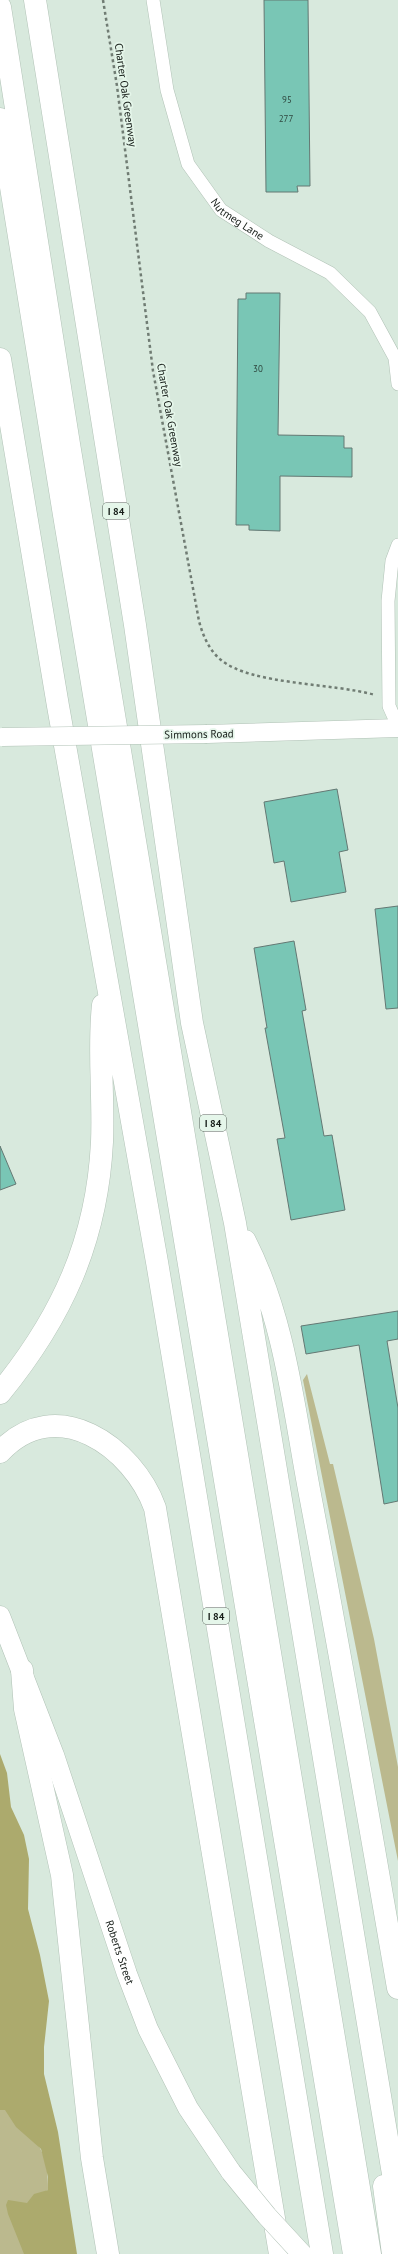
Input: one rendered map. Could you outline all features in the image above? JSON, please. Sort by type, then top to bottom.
[{"type":"highway","name":"I 84","points":[[35,0],[135,625],[192,1023],[235,1223],[398,2204]]},
{"type":"highway","points":[[0,7],[69,444],[370,2254]]},
{"type":"highway","points":[[0,119],[56,468],[354,2254]]},
{"type":"highway","name":"I 84","points":[[0,359],[106,978],[157,1262],[322,2254]]},
{"type":"highway","points":[[141,874],[153,900],[192,1023]]},
{"type":"highway","points":[[0,1393],[27,1358],[55,1313],[75,1272],[88,1232],[96,1196],[100,1159],[101,1029],[106,978]]},
{"type":"highway","points":[[235,1223],[263,1282],[283,1350],[352,1716],[398,1988]]},
{"type":"highway","points":[[0,1452],[15,1439],[37,1429],[63,1427],[85,1432],[101,1440],[131,1466],[148,1489],[156,1508],[280,2254]]},
{"type":"highway","points":[[22,1670],[25,1709],[62,1870],[92,2158],[108,2254]]},
{"type":"highway","points":[[379,2090],[383,2184],[392,2254]]},
{"type":"main road","name":"Simmons Road","points":[[1,737],[207,734],[398,727]]},
{"type":"main road","name":"Roberts Street","points":[[0,1616],[54,1755],[127,1974],[148,2029],[188,2108],[231,2172],[267,2216],[302,2254]]},
{"type":"street","name":"Nutmeg Lane","points":[[153,0],[167,90],[188,164],[221,210],[269,241],[330,273],[370,312],[395,358],[398,384]]},
{"type":"street","points":[[398,545],[392,561],[394,575],[388,602],[389,706],[398,727]]},
{"type":"path","name":"Charter Oak Greenway","points":[[103,0],[117,86],[153,371],[199,621],[204,636],[217,656],[229,666],[241,671],[257,675],[357,690],[378,696]]},
{"type":"shaded area","points":[[307,1374],[330,1464],[333,1464],[374,1639],[398,1767],[398,1861],[303,1380]]},
{"type":"shaded area","points":[[0,1754],[7,1773],[11,1807],[24,1835],[29,1859],[28,1909],[40,1955],[49,2001],[44,2047],[44,2074],[58,2132],[77,2254],[24,2254],[8,2214],[6,2205],[8,2200],[27,2203],[34,2194],[48,2190],[48,2177],[41,2149],[16,2127],[5,2110],[0,2110]]},
{"type":"shaded area","points":[[0,1885],[37,2144],[45,2160],[48,2178],[48,2190],[44,2192],[56,2254],[0,2254]]},
{"type":"building","points":[[264,0],[308,0],[310,186],[297,186],[298,192],[266,192]]},
{"type":"building","points":[[246,293],[280,293],[278,435],[344,436],[344,448],[352,448],[352,477],[280,476],[280,531],[249,530],[249,525],[236,525],[238,299],[246,299]]},
{"type":"building","points":[[337,789],[348,850],[339,852],[346,892],[291,902],[284,861],[274,863],[264,802]]},
{"type":"building","points":[[398,906],[398,1008],[386,1009],[375,909]]},
{"type":"building","points":[[294,941],[306,1010],[302,1011],[324,1136],[332,1135],[345,1210],[291,1220],[277,1139],[285,1138],[265,1028],[267,1028],[254,948]]},
{"type":"building","points":[[0,1146],[16,1184],[0,1190]]},
{"type":"building","points":[[398,1311],[398,1339],[387,1341],[398,1408],[398,1501],[384,1504],[359,1345],[306,1354],[301,1326]]}]
